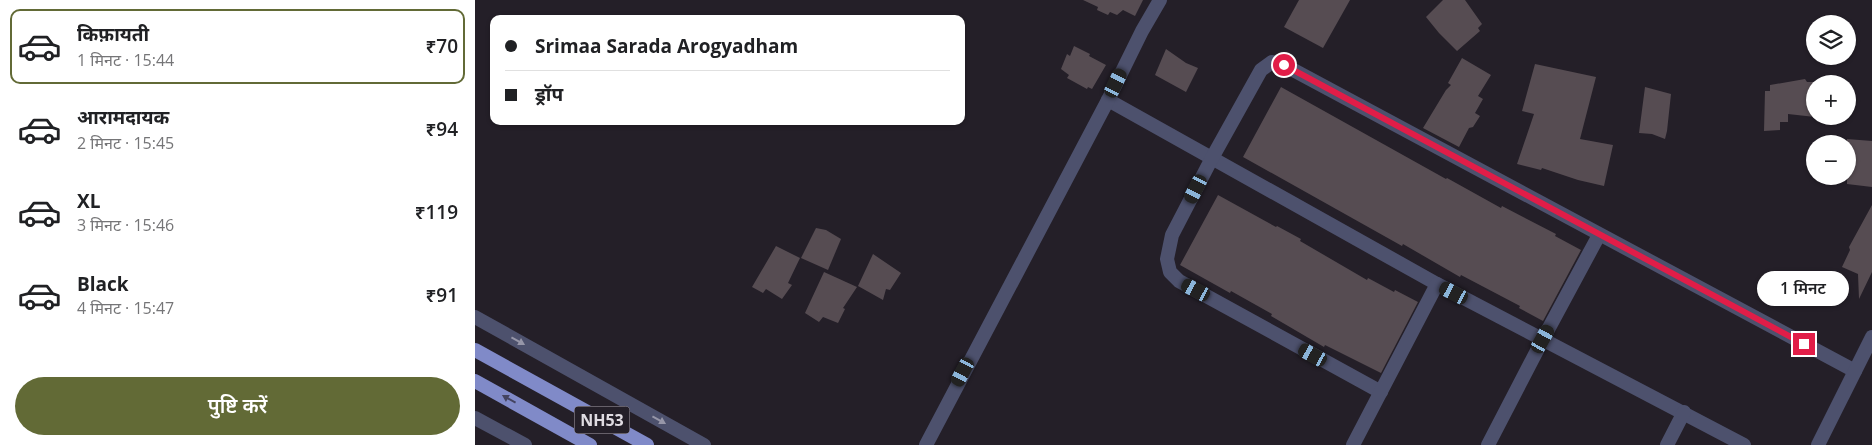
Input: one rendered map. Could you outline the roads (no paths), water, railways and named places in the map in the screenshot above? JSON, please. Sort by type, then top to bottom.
[{"type":"highway","name":"NH53","points":[[475,350],[647,445]]},
{"type":"highway","name":"NH53","points":[[475,381],[590,445]]},
{"type":"street","points":[[926,445],[1108,100],[1142,31],[1160,0]]},
{"type":"street","points":[[1381,392],[1179,281],[1170,272],[1167,259],[1172,235],[1261,70],[1272,62],[1293,70],[1855,371]]},
{"type":"street","points":[[1108,100],[1437,284],[1744,445]]},
{"type":"street","points":[[1488,445],[1599,235]]},
{"type":"street","points":[[1353,445],[1437,284]]},
{"type":"street","points":[[475,317],[704,445]]},
{"type":"street","points":[[1818,445],[1872,337]]},
{"type":"street","points":[[1667,445],[1684,412]]},
{"type":"street","points":[[475,418],[525,445]]}]
